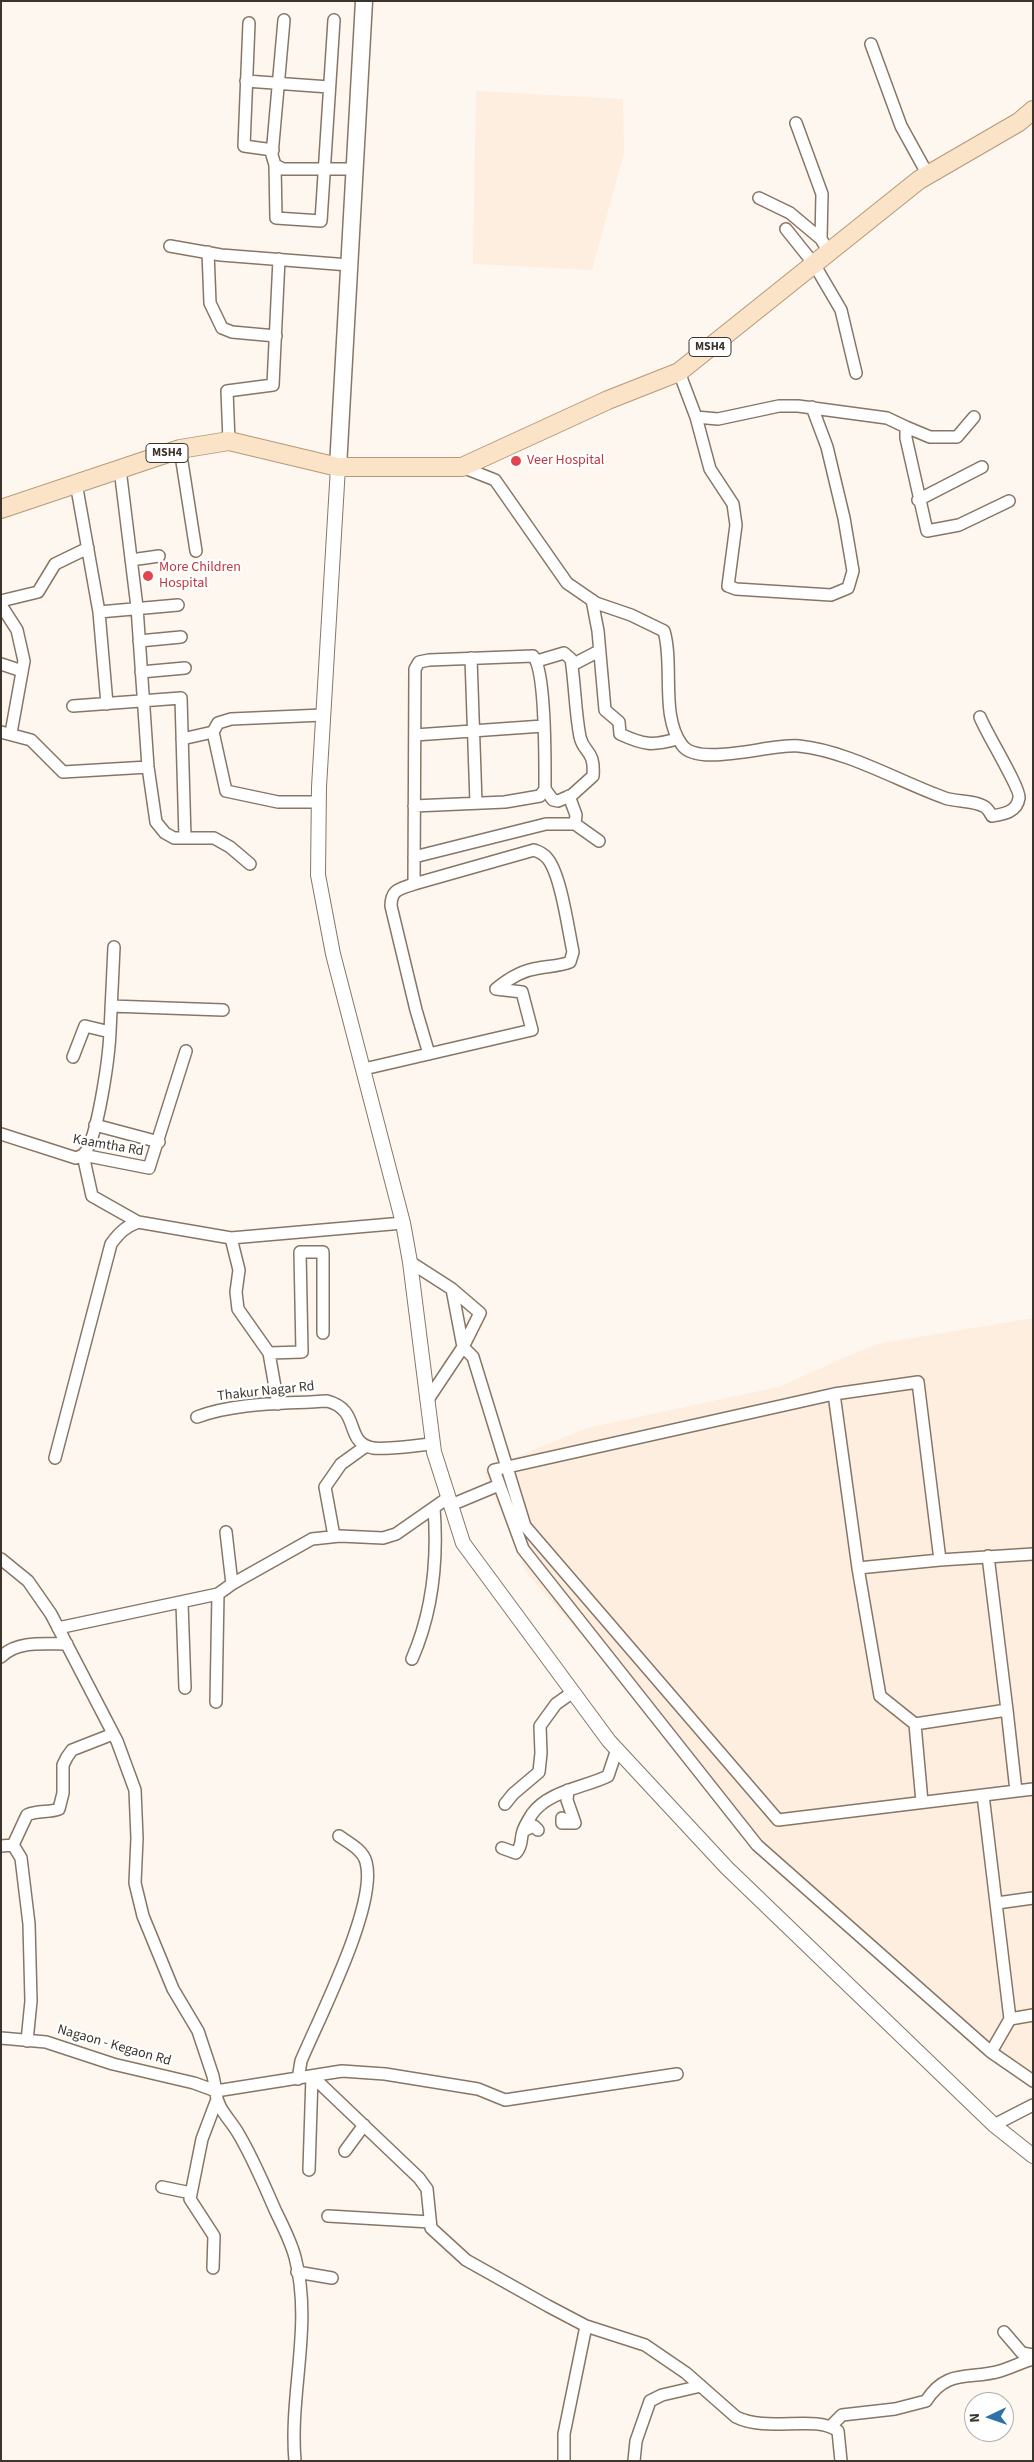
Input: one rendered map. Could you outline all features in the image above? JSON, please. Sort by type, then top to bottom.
[{"type":"main road","points":[[338,467],[364,1]]},
{"type":"main road","name":"MSH4","points":[[1,509],[180,449],[230,441],[338,467],[462,467],[608,400],[679,372],[814,264],[825,245],[928,175],[1019,122],[1033,110]]},
{"type":"street","points":[[284,20],[273,150],[276,218],[321,221],[334,20]]},
{"type":"street","points":[[249,23],[244,146],[273,150]]},
{"type":"street","points":[[871,44],[901,126],[928,175]]},
{"type":"street","points":[[246,81],[329,87]]},
{"type":"street","points":[[796,123],[822,194],[825,245]]},
{"type":"street","points":[[275,165],[283,169],[354,169]]},
{"type":"street","points":[[759,198],[790,214],[825,245]]},
{"type":"street","points":[[786,229],[814,264],[841,310],[856,373]]},
{"type":"street","points":[[170,246],[208,252],[349,265]]},
{"type":"street","points":[[208,252],[210,303],[222,328],[232,332],[276,336]]},
{"type":"street","points":[[230,441],[227,391],[273,385],[280,259]]},
{"type":"street","points":[[679,372],[696,417],[710,469],[733,504],[736,525],[728,586],[736,589],[832,595],[848,588],[853,571],[837,488],[826,446],[812,407]]},
{"type":"street","points":[[696,417],[718,419],[779,406],[812,407],[887,418],[930,437],[957,437],[974,417]]},
{"type":"street","points":[[906,426],[906,438],[918,500],[927,531],[959,525],[1009,501]]},
{"type":"street","points":[[180,449],[196,551]]},
{"type":"street","points":[[338,467],[323,715],[318,875],[333,954],[403,1223],[410,1262],[432,1444],[464,1542],[617,1750],[727,1868],[994,2125],[1033,2156]]},
{"type":"street","points":[[462,467],[495,480],[567,583],[592,600],[631,615],[664,631],[667,643],[672,723],[677,739],[686,751],[702,756],[798,746],[828,752],[880,770],[946,799],[985,806],[992,816],[1007,814],[1016,806],[1020,797],[980,718]]},
{"type":"street","points":[[918,500],[982,467]]},
{"type":"street","points":[[120,469],[137,607],[148,767],[156,822],[165,833],[174,838],[214,838],[230,847],[250,864]]},
{"type":"street","points":[[76,483],[99,612],[107,704]]},
{"type":"street","points":[[88,548],[55,564],[38,592],[1,603],[16,630],[24,661],[6,733],[31,740],[63,772],[148,767]]},
{"type":"street","points":[[131,560],[159,556]]},
{"type":"street","points":[[592,600],[598,631],[604,710],[619,722],[620,734],[640,743],[656,745],[677,739]]},
{"type":"street","points":[[99,612],[137,607],[178,605]]},
{"type":"street","points":[[139,641],[181,637]]},
{"type":"street","points":[[572,665],[599,651]]},
{"type":"street","points":[[414,884],[415,670],[419,662],[533,656],[537,660],[543,726],[545,789],[553,800],[558,801],[569,796],[593,776],[592,754],[580,738],[571,659],[564,653],[537,660]]},
{"type":"street","points":[[471,658],[476,803]]},
{"type":"street","points":[[1,664],[22,670]]},
{"type":"street","points":[[141,672],[185,668]]},
{"type":"street","points":[[73,706],[181,698],[185,838]]},
{"type":"street","points":[[319,802],[278,802],[226,791],[213,732],[218,723],[230,719],[323,715]]},
{"type":"street","points":[[415,734],[543,726]]},
{"type":"street","points":[[182,739],[213,732]]},
{"type":"street","points":[[414,806],[476,803],[540,796],[545,789]]},
{"type":"street","points":[[569,796],[576,815],[576,824]]},
{"type":"street","points":[[414,857],[546,824],[576,824],[599,841]]},
{"type":"street","points":[[364,1070],[532,1030],[522,992],[496,989],[518,974],[537,968],[570,962],[573,952],[559,886],[549,860],[543,854],[534,850],[395,890],[391,896],[391,906],[416,1010],[429,1054]]},
{"type":"street","points":[[114,947],[109,1056],[95,1125],[88,1151],[83,1155],[92,1196],[138,1222],[230,1238],[403,1223]]},
{"type":"street","points":[[111,1006],[223,1010]]},
{"type":"street","points":[[73,1057],[85,1026],[110,1032]]},
{"type":"street","name":"Kaamtha Rd","points":[[1,1134],[45,1146],[76,1158],[83,1155],[149,1168],[159,1142],[186,1051]]},
{"type":"street","points":[[95,1125],[159,1142]]},
{"type":"street","points":[[55,1458],[111,1244],[123,1230],[138,1222]]},
{"type":"street","points":[[269,1353],[302,1352],[300,1233]]},
{"type":"street","points":[[230,1238],[239,1270],[236,1292],[238,1309],[269,1353],[278,1404]]},
{"type":"street","points":[[300,1252],[323,1252],[323,1332]]},
{"type":"street","points":[[410,1262],[452,1289],[480,1313],[463,1347],[427,1400]]},
{"type":"street","points":[[452,1289],[463,1347],[473,1357],[525,1526],[778,1820],[1033,1789]]},
{"type":"street","points":[[940,1560],[918,1382],[834,1394],[494,1470],[523,1549],[757,1846],[991,2052],[1033,2081]]},
{"type":"street","points":[[834,1394],[858,1568],[880,1696],[915,1724],[922,1802]]},
{"type":"street","name":"Thakur Nagar Rd","points":[[197,1418],[224,1410],[327,1401],[337,1404],[349,1414],[354,1434],[366,1446]]},
{"type":"street","points":[[334,1536],[325,1487],[341,1464],[366,1446],[376,1448],[432,1444]]},
{"type":"street","points":[[58,1628],[218,1594],[232,1584],[312,1539],[334,1536],[383,1538],[396,1534],[434,1508],[499,1485]]},
{"type":"street","points":[[412,1659],[425,1625],[434,1580],[436,1552],[434,1508]]},
{"type":"street","points":[[226,1532],[232,1584]]},
{"type":"street","points":[[858,1568],[988,1556],[1033,1554]]},
{"type":"street","points":[[988,1556],[1016,1791]]},
{"type":"street","points":[[1,1559],[28,1581],[67,1644],[113,1734],[135,1790],[137,1838],[135,1883],[143,1916],[174,1989],[198,2031],[213,2076],[216,2096],[258,2170],[295,2257],[303,2332],[294,2420],[295,2461]]},
{"type":"street","points":[[216,1702],[218,1594]]},
{"type":"street","points":[[182,1603],[185,1688]]},
{"type":"street","points":[[1,1657],[11,1649],[23,1646],[67,1644]]},
{"type":"street","points":[[505,1804],[513,1794],[539,1772],[542,1753],[540,1726],[556,1704],[573,1692]]},
{"type":"street","points":[[915,1724],[1006,1710]]},
{"type":"street","points":[[13,1845],[28,1815],[34,1812],[59,1809],[63,1792],[63,1765],[72,1750],[113,1734]]},
{"type":"street","points":[[502,1848],[516,1853],[521,1846],[523,1831],[534,1812],[568,1790],[593,1784],[608,1776],[617,1750]]},
{"type":"street","points":[[562,1818],[562,1823],[575,1823],[567,1800],[568,1790]]},
{"type":"street","points":[[983,1795],[1010,2019],[991,2052]]},
{"type":"street","points":[[523,1831],[534,1826],[538,1830]]},
{"type":"street","points":[[298,2079],[302,2061],[362,1915],[368,1879],[366,1861],[358,1849],[339,1836]]},
{"type":"street","points":[[1,1846],[13,1845]]},
{"type":"street","points":[[13,1845],[21,1858],[29,1924],[31,2001],[27,2041]]},
{"type":"street","points":[[997,1903],[1033,1898]]},
{"type":"street","points":[[1010,2019],[1033,2015]]},
{"type":"street","name":"Nagaon - Kegaon Rd","points":[[1,2038],[46,2042],[113,2064],[182,2080],[216,2096]]},
{"type":"street","points":[[216,2096],[342,2071],[384,2074],[478,2089],[504,2100],[677,2074]]},
{"type":"street","points":[[312,2076],[419,2178],[427,2189],[430,2222],[433,2232],[466,2260],[586,2326],[645,2345],[686,2373],[736,2418],[745,2422],[766,2426],[818,2424],[831,2426],[838,2431],[841,2461]]},
{"type":"street","points":[[309,2170],[312,2076]]},
{"type":"street","points":[[213,2268],[214,2236],[190,2199],[202,2139],[216,2096]]},
{"type":"street","points":[[994,2125],[1033,2105]]},
{"type":"street","points":[[345,2151],[364,2125]]},
{"type":"street","points":[[162,2187],[191,2193]]},
{"type":"street","points":[[328,2216],[430,2222]]},
{"type":"street","points":[[297,2272],[332,2278]]},
{"type":"street","points":[[564,2461],[564,2434],[586,2326]]},
{"type":"street","points":[[831,2426],[842,2416],[926,2401],[935,2388],[949,2380],[970,2374],[999,2371],[1030,2360],[1033,2356],[1022,2353],[1004,2332]]},
{"type":"street","points":[[634,2461],[636,2442],[650,2401],[662,2395],[701,2386]]},
{"type":"shaded area","points":[[476,91],[623,99],[624,153],[592,270],[473,264]]},
{"type":"shaded area","points":[[1033,1318],[1033,2090],[860,1939],[754,1833],[526,1572],[484,1470],[587,1428],[778,1387],[876,1344]]},
{"type":"place","name":"Veer Hospital","points":[[516,461]]},
{"type":"place","name":"More Children Hospital","points":[[148,576]]}]
